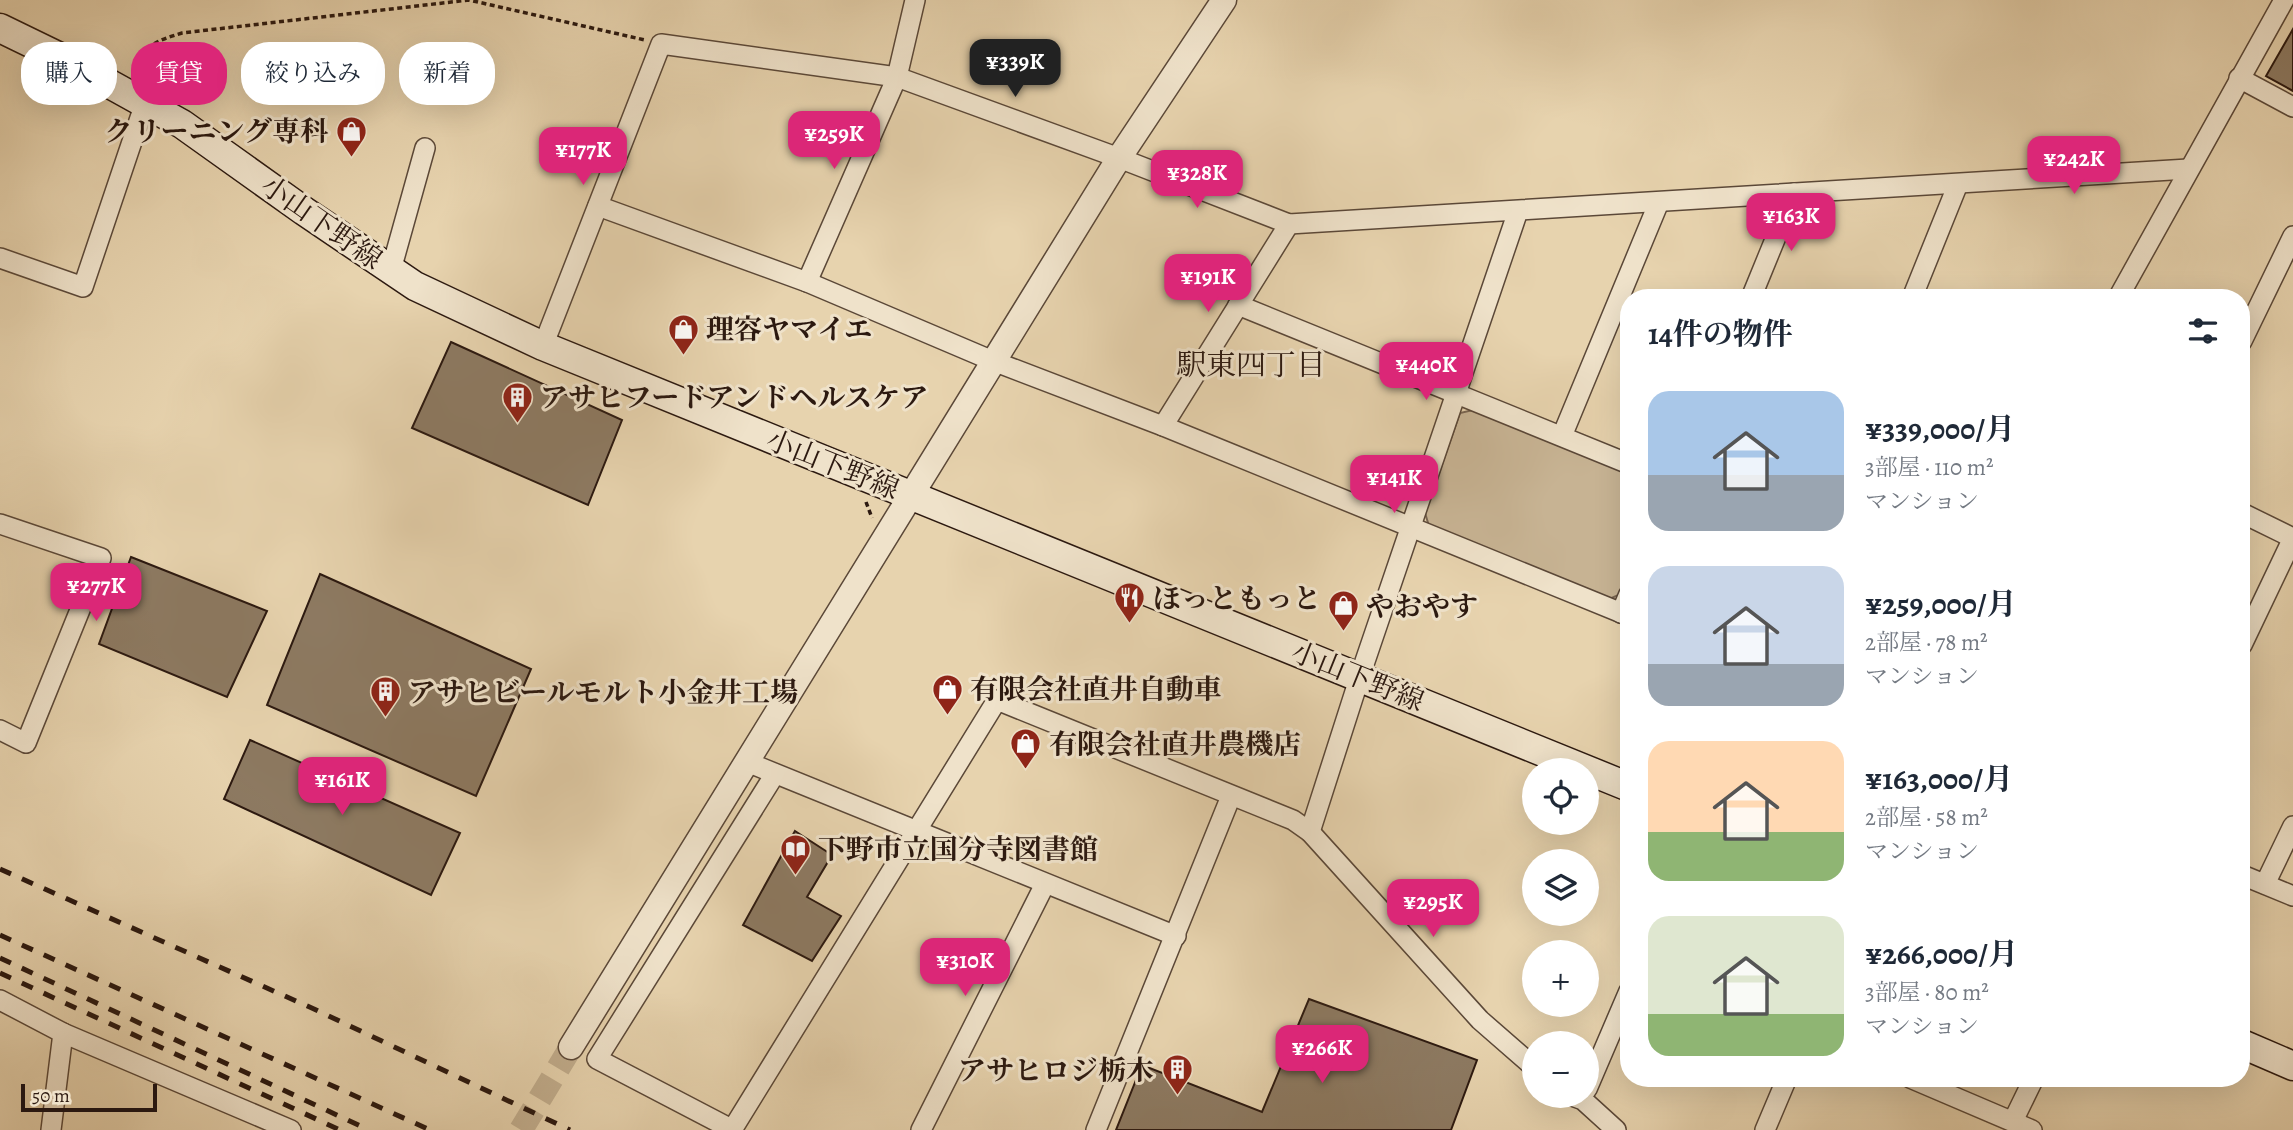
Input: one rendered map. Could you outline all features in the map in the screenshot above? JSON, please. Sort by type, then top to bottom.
[{"type":"main road","name":"小山下野線","points":[[0,28],[131,95]]},
{"type":"main road","name":"小山下野線","points":[[149,105],[182,124],[415,286],[543,346],[1620,783]]},
{"type":"main road","points":[[2250,1047],[2293,1066]]},
{"type":"street","points":[[807,282],[897,77],[915,0]]},
{"type":"street","points":[[571,1046],[1119,158],[1224,0]]},
{"type":"street","points":[[2123,289],[2284,0]]},
{"type":"street","points":[[543,346],[661,44],[897,77],[1119,158],[1289,224],[2188,169]]},
{"type":"street","points":[[2239,78],[2293,107]]},
{"type":"street","points":[[0,258],[83,287],[144,105]]},
{"type":"street","points":[[391,270],[425,148]]},
{"type":"street","points":[[1916,289],[1958,184]]},
{"type":"street","points":[[1755,289],[1794,193]]},
{"type":"street","points":[[1631,289],[1659,202]]},
{"type":"street","points":[[598,206],[807,282],[993,361],[1163,426],[1620,613]]},
{"type":"street","points":[[1310,832],[1518,211]]},
{"type":"street","points":[[1163,426],[1289,224]]},
{"type":"street","points":[[2250,325],[2293,236]]},
{"type":"street","points":[[1238,305],[1620,460]]},
{"type":"street","points":[[1562,436],[1620,320]]},
{"type":"street","points":[[2250,517],[2293,538],[2250,628]]},
{"type":"street","points":[[0,730],[26,743],[101,558],[1,529]]},
{"type":"street","points":[[775,774],[597,1059],[732,1130],[996,700],[1293,820],[1310,832],[1480,1020],[1522,1057]]},
{"type":"street","points":[[747,762],[1176,936]]},
{"type":"street","points":[[1096,1130],[1231,796]]},
{"type":"street","points":[[2265,884],[2293,826]]},
{"type":"street","points":[[2250,878],[2293,896]]},
{"type":"street","points":[[921,1130],[1045,884]]},
{"type":"street","points":[[0,1000],[64,1034],[291,1130]]},
{"type":"street","points":[[1599,1057],[1620,1010]]},
{"type":"street","points":[[51,1130],[64,1034]]},
{"type":"street","points":[[1765,1130],[1783,1087]]},
{"type":"street","points":[[1932,1087],[2032,1130]]},
{"type":"street","points":[[2013,1121],[2030,1087]]},
{"type":"street","points":[[1595,1108],[1616,1130]]},
{"type":"path","points":[[154,42],[182,33],[469,0],[661,44]]},
{"type":"shaded area","points":[[1473,410],[1620,469],[1620,594],[1607,600],[1429,526],[1425,513],[1460,413]]},
{"type":"building","points":[[2293,29],[2293,91],[2266,76]]},
{"type":"building","name":"アサヒフードアンドヘルスケア","points":[[451,342],[622,420],[588,505],[412,428]]},
{"type":"building","points":[[131,557],[267,611],[227,697],[99,644]]},
{"type":"building","points":[[320,574],[531,669],[476,796],[267,705]]},
{"type":"building","points":[[250,740],[460,833],[431,895],[224,799]]},
{"type":"building","name":"下野市立国分寺図書館","points":[[795,831],[832,855],[807,897],[841,916],[812,961],[743,925]]},
{"type":"building","points":[[1309,999],[1477,1060],[1451,1130],[1116,1130],[1142,1065],[1262,1112]]},
{"type":"tunnel","points":[[521,1130],[571,1047]]},
{"type":"railway","points":[[0,869],[314,1009],[570,1130]]},
{"type":"railway","points":[[0,935],[430,1130]]},
{"type":"railway","points":[[0,958],[369,1130]]},
{"type":"railway","points":[[0,973],[340,1130]]},
{"type":"place","name":"クリーニング専科","points":[[351,158]]},
{"type":"place","name":"理容ヤマイエ","points":[[683,356]]},
{"type":"place","name":"アサヒフードアンドヘルスケア","points":[[517,424]]},
{"type":"place","name":"ほっともっと","points":[[1130,625]]},
{"type":"place","name":"やおやす","points":[[1343,633]]},
{"type":"place","name":"有限会社直井自動車","points":[[947,716]]},
{"type":"place","name":"アサヒビールモルト小金井工場","points":[[385,719]]},
{"type":"place","name":"有限会社直井農機店","points":[[1026,771]]},
{"type":"place","name":"下野市立国分寺図書館","points":[[795,876]]},
{"type":"place","name":"アサヒロジ栃木","points":[[1177,1097]]},
{"type":"district","name":"駅東四丁目","points":[[1251,365]]}]
